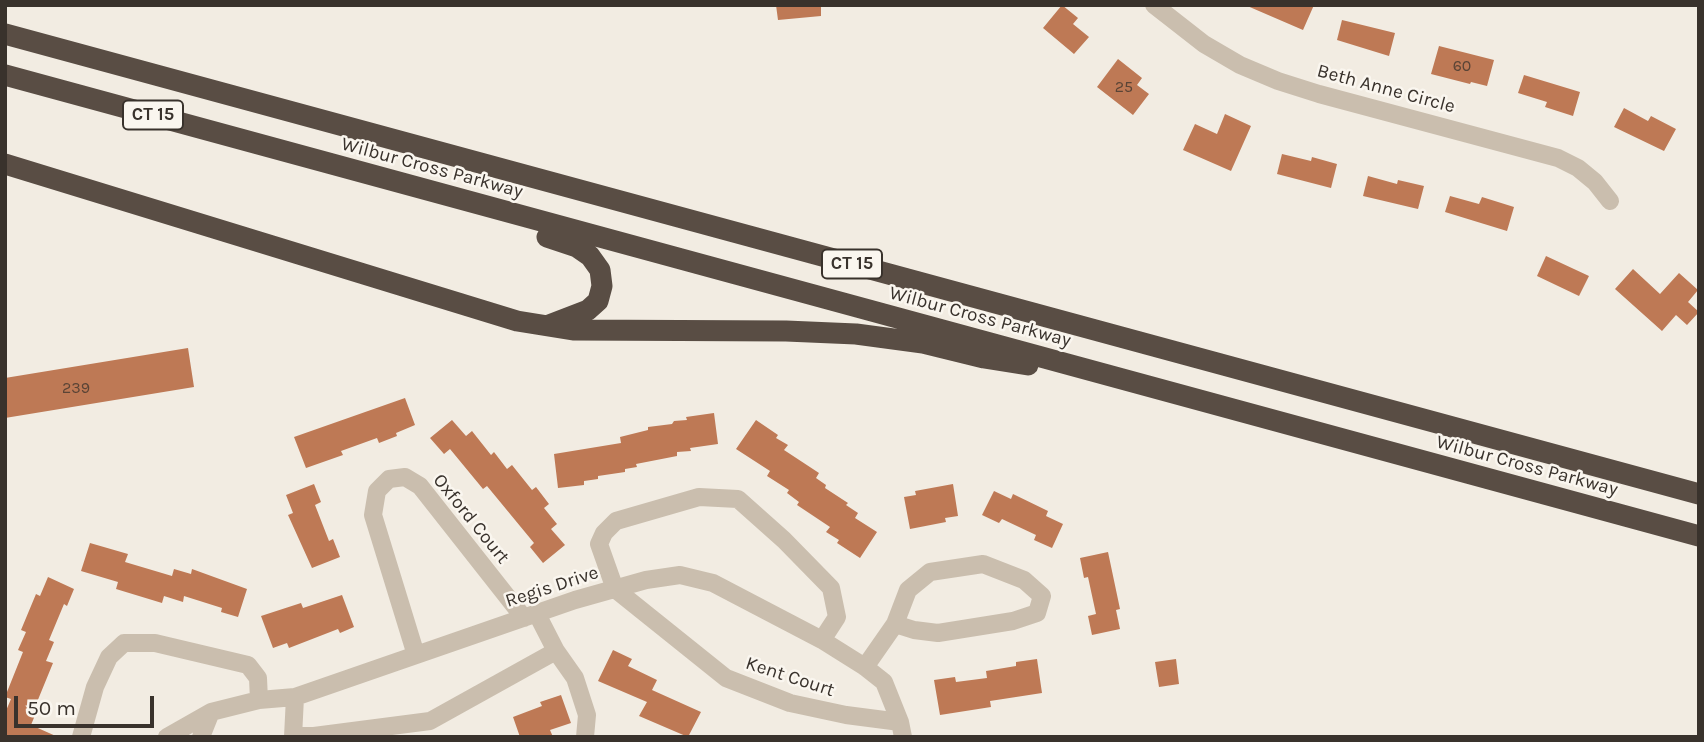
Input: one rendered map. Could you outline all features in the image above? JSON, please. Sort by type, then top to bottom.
[{"type":"highway","name":"Wilbur Cross Parkway","points":[[5,34],[1699,494]]},
{"type":"highway","name":"Wilbur Cross Parkway","points":[[5,75],[1699,536]]},
{"type":"highway","points":[[5,164],[517,321],[573,330],[856,334],[923,343],[1009,363],[1072,366]]},
{"type":"highway","points":[[493,208],[528,231],[566,242],[583,251],[600,270],[601,294],[593,306],[549,325]]},
{"type":"street","name":"Beth Anne Circle","points":[[1154,5],[1204,44],[1240,65],[1319,94],[1558,158],[1578,168],[1595,182],[1610,201]]},
{"type":"street","name":"Oxford Court","points":[[416,655],[373,514],[377,491],[389,479],[405,477],[419,486],[531,616],[575,678],[587,715],[585,737]]},
{"type":"street","points":[[615,589],[600,544],[604,533],[617,521],[699,496],[738,499],[784,540],[831,588],[837,617],[822,640]]},
{"type":"street","points":[[865,667],[895,624],[908,590],[930,572],[983,564],[1024,580],[1042,596],[1037,614],[1013,621],[938,633],[895,624]]},
{"type":"street","name":"Regis Drive","points":[[167,737],[211,712],[259,700],[295,697],[575,600],[646,580],[680,575],[713,583],[822,640],[865,667],[884,682],[901,729]]},
{"type":"street","name":"Kent Court","points":[[615,589],[726,678],[790,702],[901,729]]},
{"type":"street","points":[[81,737],[95,687],[109,656],[124,643],[155,643],[248,665],[257,678],[259,700]]},
{"type":"street","points":[[295,697],[293,736],[314,736],[430,721],[556,651]]},
{"type":"street","points":[[201,737],[211,712]]},
{"type":"building","points":[[776,5],[821,5],[821,16],[778,20]]},
{"type":"building","points":[[1062,5],[1078,18],[1073,24],[1089,37],[1074,54],[1043,28]]},
{"type":"building","points":[[1245,5],[1314,5],[1303,30]]},
{"type":"building","points":[[1342,20],[1395,33],[1389,56],[1337,40]]},
{"type":"building","points":[[1439,46],[1494,60],[1487,86],[1431,74]]},
{"type":"building","points":[[1118,59],[1142,78],[1137,85],[1149,94],[1133,115],[1097,87]]},
{"type":"building","points":[[1524,75],[1580,92],[1573,116],[1545,107],[1547,102],[1518,93]]},
{"type":"building","points":[[1624,108],[1648,121],[1651,116],[1676,129],[1664,151],[1614,127]]},
{"type":"building","points":[[1225,114],[1251,126],[1231,171],[1183,150],[1195,124],[1217,134]]},
{"type":"building","points":[[1282,154],[1311,161],[1312,157],[1337,164],[1331,188],[1277,174]]},
{"type":"building","points":[[1368,176],[1397,184],[1398,180],[1424,186],[1418,209],[1363,196]]},
{"type":"building","points":[[1450,196],[1479,204],[1482,197],[1514,207],[1507,231],[1445,212]]},
{"type":"building","points":[[1546,256],[1589,276],[1579,296],[1537,276]]},
{"type":"building","points":[[1633,269],[1660,294],[1679,273],[1698,290],[1688,302],[1699,312],[1687,325],[1676,315],[1662,331],[1615,289]]},
{"type":"building","points":[[188,348],[194,387],[5,418],[5,378]]},
{"type":"building","points":[[405,398],[415,425],[396,433],[397,436],[379,443],[377,438],[341,451],[343,455],[306,468],[294,437]]},
{"type":"building","points":[[714,413],[718,444],[690,448],[691,451],[677,452],[677,456],[636,464],[637,467],[625,469],[625,472],[584,481],[584,485],[558,488],[554,454],[621,443],[620,437],[648,430],[648,427]]},
{"type":"building","points":[[452,420],[466,436],[472,431],[491,455],[494,452],[507,469],[512,465],[532,490],[536,487],[549,504],[544,508],[557,524],[551,529],[565,545],[543,563],[530,547],[534,543],[487,486],[483,489],[450,449],[444,454],[430,438]]},
{"type":"building","points":[[756,420],[788,445],[784,450],[819,473],[816,478],[826,485],[825,488],[858,513],[855,518],[877,532],[860,558],[826,532],[830,527],[797,505],[799,502],[787,493],[789,490],[767,476],[770,471],[736,449]]},
{"type":"building","points":[[314,484],[321,502],[315,505],[329,541],[333,539],[340,557],[312,568],[288,515],[293,513],[286,495]]},
{"type":"building","points":[[953,484],[958,516],[945,518],[946,522],[910,529],[904,497],[916,495],[915,491]]},
{"type":"building","points":[[994,491],[1011,499],[1013,494],[1048,511],[1046,516],[1063,524],[1052,548],[1034,540],[1036,535],[1002,519],[999,523],[982,515]]},
{"type":"building","points":[[90,543],[128,554],[125,562],[172,576],[174,569],[191,574],[192,569],[247,589],[238,617],[221,612],[222,608],[184,596],[183,602],[164,596],[162,603],[116,589],[118,582],[81,571]]},
{"type":"building","points":[[1108,552],[1120,609],[1116,610],[1120,629],[1092,635],[1088,616],[1096,614],[1088,577],[1084,578],[1080,558]]},
{"type":"building","points":[[48,577],[74,589],[67,606],[64,604],[49,640],[54,642],[46,661],[53,663],[35,707],[38,708],[31,725],[58,737],[5,737],[5,713],[11,699],[5,697],[23,652],[18,650],[26,632],[21,630],[36,594],[40,596]]},
{"type":"building","points":[[342,595],[354,627],[340,633],[338,629],[289,648],[287,643],[273,648],[261,616],[301,603],[303,608]]},
{"type":"building","points":[[613,650],[632,659],[628,666],[657,680],[652,690],[701,712],[688,737],[639,716],[647,702],[598,681]]},
{"type":"building","points":[[1037,659],[1042,693],[990,701],[991,707],[940,715],[934,680],[955,677],[956,682],[987,678],[986,671]]},
{"type":"building","points":[[1176,659],[1179,684],[1159,687],[1155,662]]},
{"type":"building","points":[[561,695],[571,723],[550,730],[553,737],[520,737],[513,717],[542,706],[540,702]]}]
